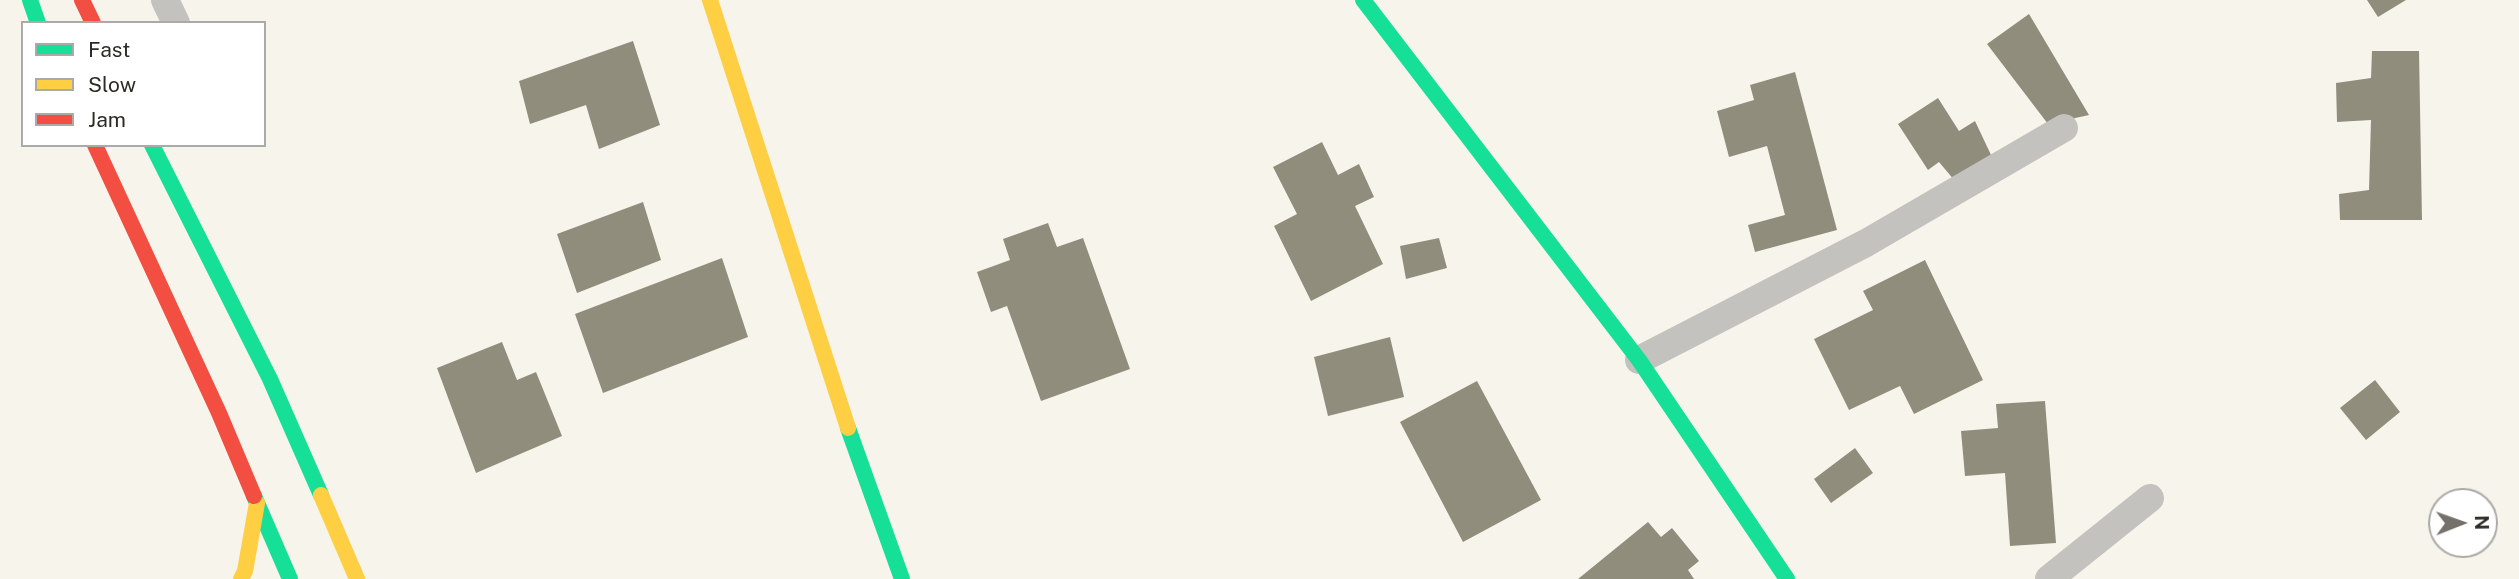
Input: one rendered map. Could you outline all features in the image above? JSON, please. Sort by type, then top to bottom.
[{"type":"street","points":[[30,0],[37,21]]},
{"type":"street","points":[[82,0],[92,21]]},
{"type":"street","points":[[165,0],[175,21]]},
{"type":"street","points":[[710,0],[836,393],[902,579]]},
{"type":"street","points":[[1363,0],[1639,360],[1787,579]]},
{"type":"street","points":[[1639,360],[1866,243],[2064,128]]},
{"type":"street","points":[[96,147],[219,413],[290,579]]},
{"type":"street","points":[[166,159],[270,379],[357,579]]},
{"type":"street","points":[[2049,579],[2150,498]]},
{"type":"street","points":[[241,579],[245,571],[257,503]]},
{"type":"building","points":[[2367,0],[2406,0],[2378,17]]},
{"type":"building","points":[[2029,14],[2089,115],[2048,124],[1987,44]]},
{"type":"building","points":[[633,41],[660,125],[599,149],[586,105],[530,124],[519,81]]},
{"type":"building","points":[[2372,51],[2419,51],[2422,220],[2340,220],[2339,194],[2369,190],[2371,120],[2337,122],[2336,83],[2371,78]]},
{"type":"building","points":[[1795,72],[1837,230],[1755,252],[1748,225],[1785,215],[1767,146],[1729,157],[1717,111],[1754,100],[1750,85]]},
{"type":"building","points":[[1938,98],[1959,131],[1975,121],[1992,157],[1955,181],[1939,162],[1928,170],[1898,124]]},
{"type":"building","points":[[1322,142],[1338,175],[1359,164],[1374,197],[1355,206],[1383,264],[1311,301],[1274,226],[1297,214],[1273,167]]},
{"type":"building","points":[[643,202],[661,260],[577,293],[557,234]]},
{"type":"building","points":[[1048,223],[1057,247],[1083,238],[1130,369],[1041,401],[1007,306],[991,312],[977,272],[1010,260],[1003,239]]},
{"type":"building","points":[[1439,238],[1447,268],[1406,279],[1400,246]]},
{"type":"building","points":[[722,258],[748,337],[603,393],[575,314]]},
{"type":"building","points":[[1925,260],[1983,380],[1914,414],[1900,386],[1849,410],[1814,339],[1873,310],[1863,291]]},
{"type":"building","points":[[1390,337],[1404,397],[1328,416],[1314,357]]},
{"type":"building","points":[[502,342],[517,380],[536,372],[562,436],[476,473],[437,368]]},
{"type":"building","points":[[2375,380],[2400,412],[2366,440],[2340,408]]},
{"type":"building","points":[[1477,381],[1541,500],[1463,542],[1400,422]]},
{"type":"building","points":[[2045,401],[2056,543],[2010,546],[2005,473],[1965,476],[1961,431],[1998,428],[1996,404]]},
{"type":"building","points":[[1855,448],[1873,473],[1831,503],[1814,479]]},
{"type":"building","points":[[1648,522],[1661,537],[1672,528],[1699,561],[1688,570],[1694,579],[1578,579]]},
{"type":"traffic: fast","points":[[30,0],[37,21]]},
{"type":"traffic: fast","points":[[1363,0],[1639,360],[1787,579]]},
{"type":"traffic: fast","points":[[153,147],[270,379],[321,495]]},
{"type":"traffic: fast","points":[[848,428],[902,579]]},
{"type":"traffic: fast","points":[[254,496],[290,579]]},
{"type":"traffic: slow","points":[[710,0],[848,428]]},
{"type":"traffic: slow","points":[[321,495],[357,579]]},
{"type":"traffic: slow","points":[[241,579],[245,571],[257,503]]},
{"type":"traffic: jam","points":[[82,0],[92,21]]},
{"type":"traffic: jam","points":[[96,147],[219,413],[254,496]]}]
